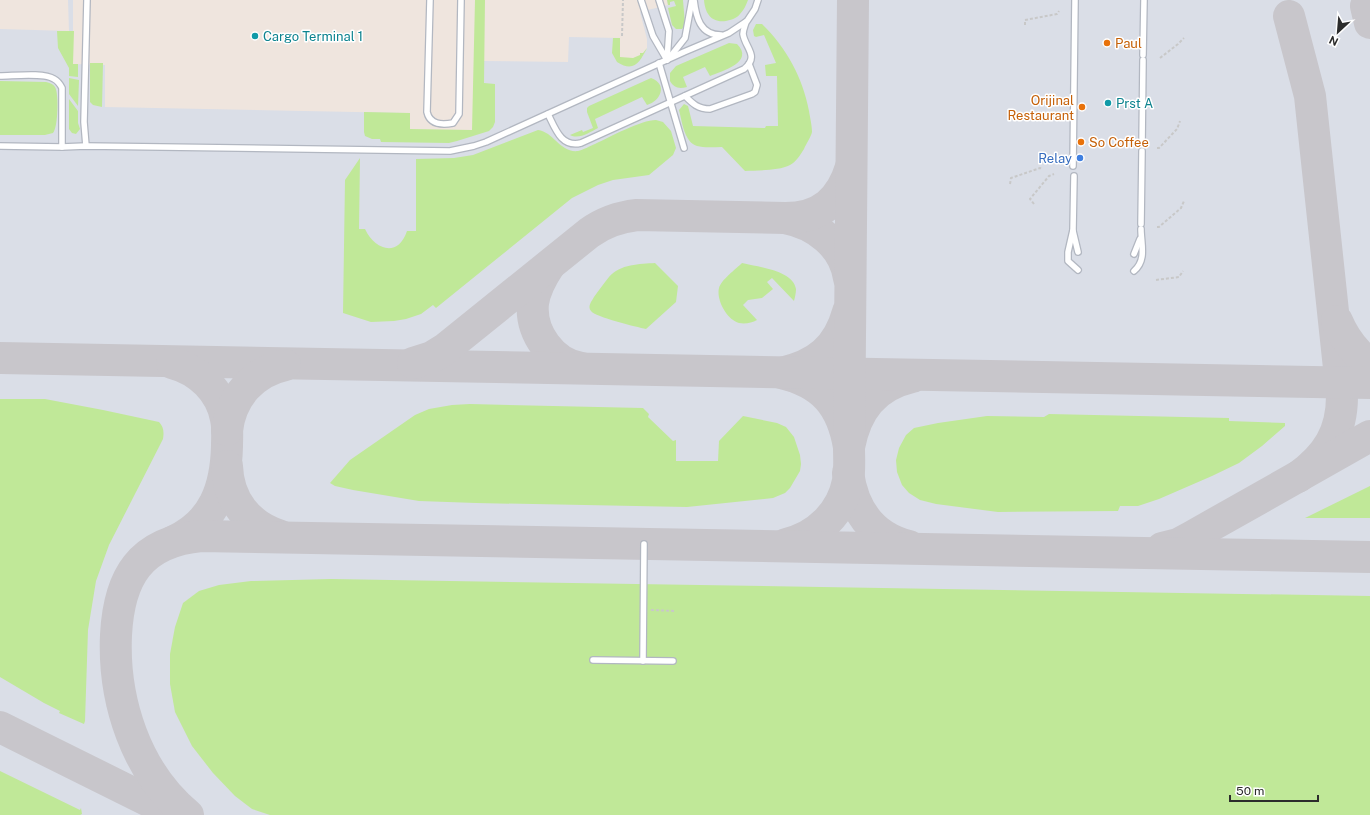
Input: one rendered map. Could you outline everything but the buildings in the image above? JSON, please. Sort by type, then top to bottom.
[{"type":"lane","points":[[86,146],[84,122],[87,0]]},
{"type":"lane","points":[[430,0],[427,112],[432,122],[449,124],[453,123],[459,114],[461,0]]},
{"type":"lane","points":[[641,0],[653,36],[667,60]]},
{"type":"lane","points":[[659,0],[669,31],[667,60]]},
{"type":"lane","points":[[667,60],[685,38],[693,0]]},
{"type":"lane","points":[[693,0],[702,28],[707,32],[716,35],[730,33]]},
{"type":"lane","points":[[548,114],[558,135],[571,144],[576,144],[671,103],[744,69],[751,61],[751,54],[743,34],[747,21],[755,9],[758,0]]},
{"type":"lane","points":[[1073,166],[1075,0]]},
{"type":"lane","points":[[1134,271],[1141,263],[1143,257],[1141,227],[1144,0]]},
{"type":"lane","points":[[0,146],[450,151],[474,146],[548,114],[659,63],[730,33],[747,21]]},
{"type":"lane","points":[[659,63],[684,148]]},
{"type":"lane","points":[[685,96],[693,104],[702,109],[710,109],[752,94],[757,85],[749,64]]},
{"type":"lane","points":[[0,76],[45,76],[53,78],[58,82],[62,88],[62,147]]},
{"type":"lane","points":[[1074,176],[1073,230],[1068,252],[1068,262],[1078,270]]},
{"type":"lane","points":[[1073,230],[1078,252]]},
{"type":"lane","points":[[1134,254],[1141,237]]},
{"type":"lane","points":[[643,661],[644,544]]},
{"type":"lane","points":[[593,660],[673,661]]},
{"type":"path","points":[[622,36],[623,0]]},
{"type":"path","points":[[1025,25],[1025,20],[1057,14],[1059,11]]},
{"type":"path","points":[[1160,58],[1184,38]]},
{"type":"path","points":[[1157,148],[1159,148],[1177,129],[1180,121]]},
{"type":"path","points":[[1010,184],[1010,178],[1040,168],[1043,169]]},
{"type":"path","points":[[1034,204],[1030,199],[1049,176],[1054,174]]},
{"type":"path","points":[[1157,227],[1159,227],[1181,208],[1184,201]]},
{"type":"path","points":[[1156,280],[1179,277],[1183,270]]},
{"type":"path","points":[[644,610],[675,611]]},
{"type":"shaded area","points":[[68,0],[73,0],[73,64],[105,65],[105,107],[406,113],[406,132],[472,134],[483,129],[484,61],[568,62],[569,37],[620,38],[620,61],[642,57],[647,48],[647,39],[640,12],[668,5],[667,0],[1370,0],[1370,815],[0,815],[0,29],[69,31]]},
{"type":"green space","points":[[475,0],[485,0],[484,83],[495,84],[495,122],[493,127],[489,131],[449,143],[381,142],[380,139],[372,139],[365,136],[364,112],[410,113],[410,129],[472,130]]},
{"type":"green space","points":[[667,0],[683,0],[685,24],[682,29],[676,29],[672,25],[668,8],[676,6],[674,1],[670,2],[670,5],[668,5]]},
{"type":"green space","points":[[704,0],[748,0],[744,9],[737,17],[726,21],[721,21],[713,19],[707,13]]},
{"type":"green space","points":[[756,24],[762,24],[771,33],[786,53],[798,75],[806,99],[812,132],[804,149],[796,160],[790,165],[774,169],[745,171],[722,147],[703,147],[693,144],[686,136],[679,110],[684,104],[688,106],[693,126],[765,128],[766,126],[778,126],[777,76],[766,76],[765,65],[776,63],[764,35],[754,36],[753,30]]},
{"type":"green space","points":[[57,31],[74,31],[73,64],[78,64],[78,77],[69,76],[69,68],[58,48]]},
{"type":"green space","points":[[613,38],[620,38],[620,57],[633,58],[640,55],[640,53],[643,53],[647,48],[642,58],[636,64],[632,66],[623,65],[617,62],[612,53]]},
{"type":"green space","points":[[729,43],[737,44],[742,50],[740,61],[735,65],[710,76],[705,67],[683,77],[687,87],[677,87],[670,81],[670,73],[676,66]]},
{"type":"green space","points":[[90,63],[103,63],[102,107],[93,105],[90,102]]},
{"type":"green space","points":[[69,78],[79,80],[78,106],[69,94]]},
{"type":"green space","points":[[651,78],[660,84],[661,88],[659,96],[652,103],[647,105],[642,97],[595,119],[598,128],[577,137],[570,135],[582,130],[583,132],[593,128],[587,112],[587,108],[589,106]]},
{"type":"green space","points":[[0,81],[46,82],[54,86],[57,96],[57,110],[55,130],[53,133],[45,135],[0,135]]},
{"type":"green space","points":[[69,99],[78,111],[78,123],[80,129],[76,134],[72,133],[69,129]]},
{"type":"green space","points":[[656,120],[663,122],[671,131],[676,148],[673,155],[649,175],[613,180],[598,185],[572,198],[436,308],[433,305],[421,314],[394,321],[371,322],[343,313],[345,180],[360,158],[359,229],[365,229],[369,236],[380,246],[392,248],[403,240],[407,231],[416,231],[416,159],[454,158],[473,155],[538,130],[548,134],[566,149],[578,151],[634,126]]},
{"type":"green space","points":[[655,263],[678,286],[676,302],[646,329],[608,319],[591,311],[590,305],[594,297],[609,277],[619,269]]},
{"type":"green space","points":[[742,263],[774,270],[789,277],[796,289],[794,301],[772,278],[767,282],[773,289],[762,298],[748,300],[743,305],[757,320],[753,322],[739,323],[730,318],[721,304],[719,298],[719,288],[726,278]]},
{"type":"green space","points":[[0,399],[45,399],[159,422],[163,428],[163,439],[109,545],[96,581],[88,630],[84,724],[59,713],[60,711],[0,677]]},
{"type":"green space","points":[[470,404],[643,408],[649,414],[648,417],[673,441],[676,440],[676,461],[718,461],[719,441],[743,416],[777,423],[786,427],[794,437],[800,455],[800,471],[790,488],[785,493],[773,498],[687,507],[419,501],[353,490],[335,486],[330,483],[350,460],[415,415],[429,409]]},
{"type":"green space","points":[[1049,414],[1229,418],[1229,421],[1285,423],[1285,426],[1239,463],[1159,499],[1138,506],[1120,506],[1118,511],[998,512],[936,504],[920,500],[909,493],[902,485],[897,472],[896,460],[899,448],[906,435],[914,428],[987,416],[1044,417]]},
{"type":"green space","points":[[1370,486],[1370,518],[1305,518]]},
{"type":"green space","points":[[331,579],[1370,596],[1370,815],[270,815],[252,809],[235,796],[213,773],[192,746],[175,712],[170,684],[170,654],[175,627],[183,603],[199,591],[219,585],[251,581]]},
{"type":"green space","points":[[0,771],[80,810],[81,808],[82,814],[0,815]]},
{"type":"taxiway","points":[[786,544],[808,536],[826,522],[840,503],[845,493],[849,477],[853,0]]},
{"type":"taxiway","points":[[1366,6],[1370,23]]},
{"type":"taxiway","points":[[1289,16],[1310,96],[1342,396],[1339,421],[1331,442],[1317,461],[1298,477]]},
{"type":"taxiway","points":[[413,363],[432,357],[445,349],[589,233],[606,223],[624,217],[637,215],[785,218],[809,215],[819,211],[835,198],[842,189],[851,167]]},
{"type":"taxiway","points":[[785,218],[807,225],[827,238],[835,246],[841,256],[846,266],[849,278]]},
{"type":"taxiway","points":[[549,266],[535,293],[533,303],[535,325],[545,345],[553,353],[561,360],[582,368]]},
{"type":"taxiway","points":[[848,312],[844,325],[838,336],[824,353],[805,365],[794,370],[781,373],[796,377],[808,383],[828,398],[841,419],[846,432],[849,447],[856,422],[862,411],[877,393],[899,381],[912,377]]},
{"type":"taxiway","points":[[1337,321],[1351,345],[1370,365]]},
{"type":"taxiway","points":[[0,358],[1370,383]]},
{"type":"taxiway","points":[[172,363],[182,366],[200,376],[207,383],[219,399],[227,422],[224,476],[215,502],[208,514],[199,524],[188,533],[174,541]]},
{"type":"taxiway","points":[[227,430],[233,407],[245,388],[253,380],[273,368],[285,365]]},
{"type":"taxiway","points":[[1162,548],[1178,544],[1370,436]]},
{"type":"taxiway","points":[[227,466],[231,490],[242,510],[259,526],[269,532],[281,536]]},
{"type":"taxiway","points":[[848,473],[854,498],[859,510],[866,520],[884,536],[909,546]]},
{"type":"taxiway","points":[[188,815],[170,798],[154,778],[131,734],[124,710],[116,660],[118,614],[122,596],[128,580],[137,566],[148,555],[162,546],[180,540],[201,536],[1370,557]]},
{"type":"taxiway","points":[[0,727],[177,815]]},
{"type":"place","name":"Cargo Terminal 1","points":[[255,36]]},
{"type":"place","name":"Paul","points":[[1107,43]]},
{"type":"place","name":"Prst A","points":[[1108,103]]},
{"type":"place","name":"Orijinal Restaurant","points":[[1082,107]]},
{"type":"place","name":"So Coffee","points":[[1081,142]]},
{"type":"place","name":"Relay","points":[[1080,158]]}]
